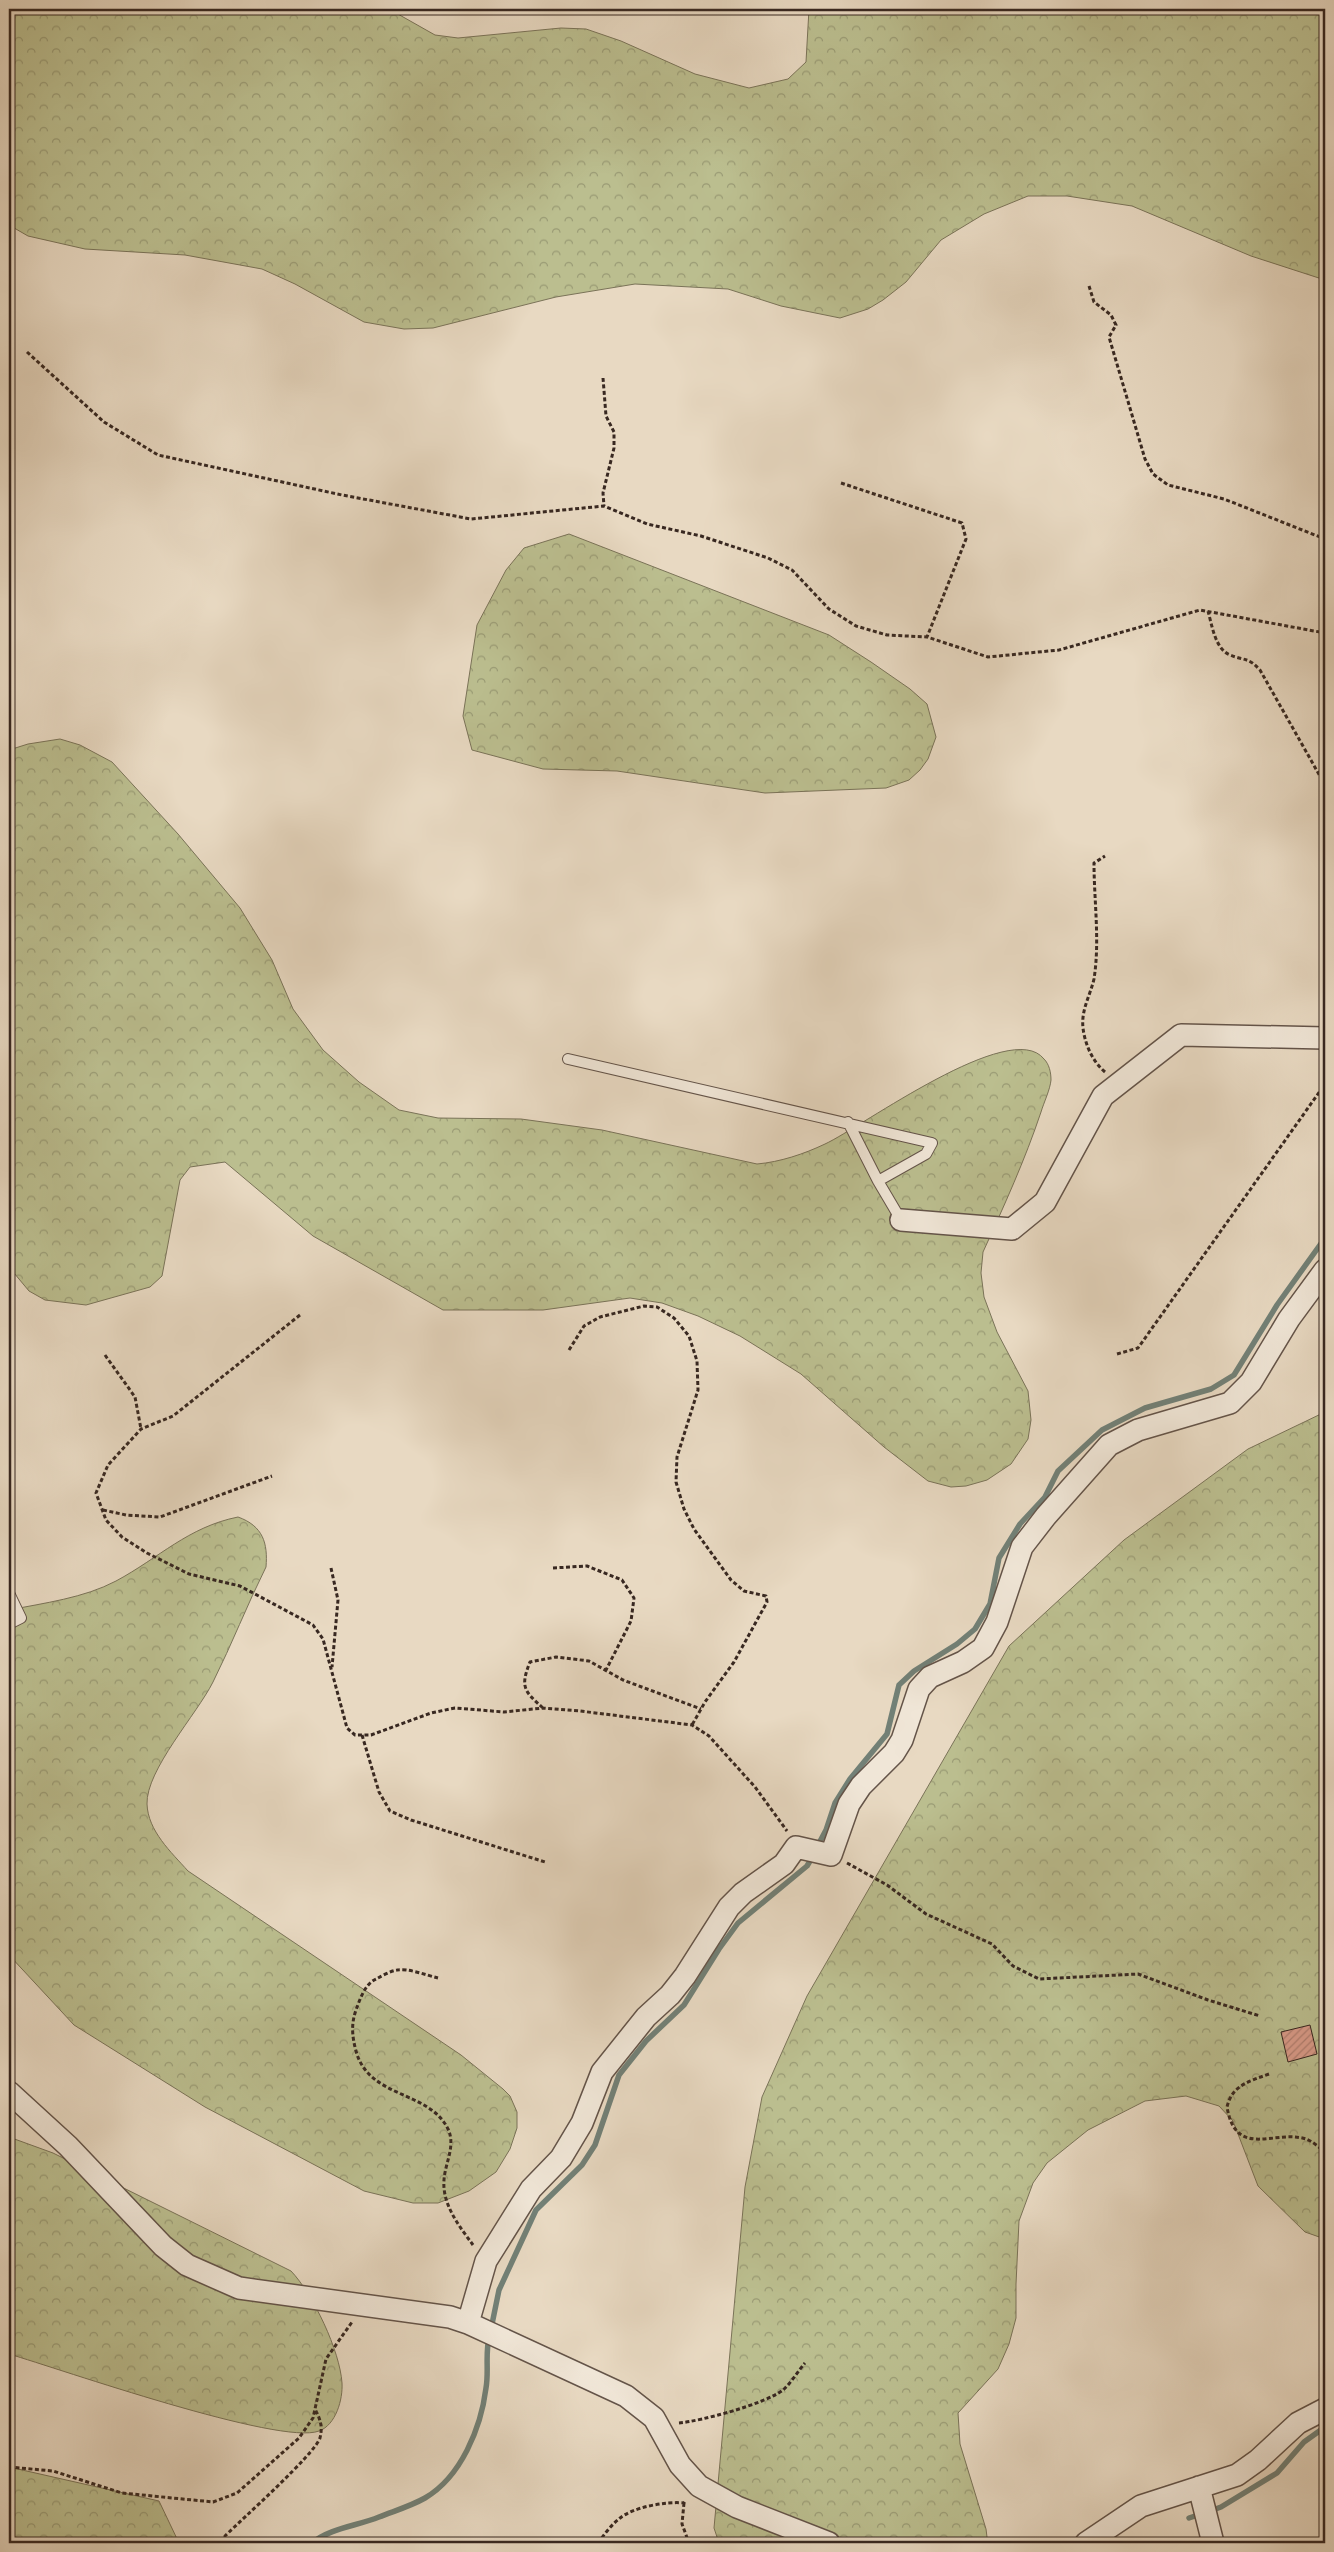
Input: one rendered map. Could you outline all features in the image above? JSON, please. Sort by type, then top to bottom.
[{"type":"street","points":[[901,1220],[1012,1229],[1045,1202],[1103,1096],[1181,1035],[1325,1038]]},
{"type":"street","points":[[468,2323],[486,2261],[532,2188],[561,2158],[582,2123],[602,2072],[646,2016],[680,1982],[729,1907],[743,1893],[784,1864],[796,1847],[831,1855],[849,1804],[860,1786],[894,1753],[902,1740],[920,1689],[930,1677],[963,1662],[983,1648],[997,1622],[1022,1547],[1046,1516],[1109,1446],[1138,1430],[1230,1403],[1251,1382],[1289,1319],[1325,1270]]},
{"type":"street","points":[[9,2092],[68,2146],[163,2246],[187,2265],[239,2288],[450,2317],[468,2323],[626,2396],[644,2408],[658,2425],[680,2465],[699,2486],[738,2507],[829,2543]]},
{"type":"street","points":[[1086,2543],[1141,2506],[1237,2475],[1258,2460],[1298,2423],[1325,2409]]},
{"type":"street","points":[[1199,2487],[1213,2543]]},
{"type":"lane","points":[[568,1059],[848,1122],[932,1143],[926,1154],[878,1181]]},
{"type":"lane","points":[[848,1122],[878,1181],[901,1220]]},
{"type":"lane","points":[[9,1593],[21,1618],[9,1624]]},
{"type":"path","points":[[1089,286],[1094,302],[1111,315],[1116,325],[1109,337],[1145,459],[1153,474],[1168,485],[1224,499],[1325,539]]},
{"type":"path","points":[[27,352],[104,422],[158,455],[342,495],[471,519],[604,506],[623,516],[647,524],[701,536],[768,558],[792,570],[830,609],[856,626],[887,635],[927,637],[988,657],[1059,650],[1200,610],[1325,633]]},
{"type":"path","points":[[603,378],[606,416],[614,432],[614,448],[603,493],[604,506]]},
{"type":"path","points":[[841,483],[962,524],[966,540],[927,637]]},
{"type":"path","points":[[1208,611],[1219,646],[1229,655],[1250,659],[1260,670],[1325,785]]},
{"type":"path","points":[[1105,856],[1094,863],[1097,935],[1094,980],[1083,1011],[1083,1028],[1089,1052],[1099,1067],[1118,1083]]},
{"type":"path","points":[[1117,1354],[1138,1348],[1325,1084]]},
{"type":"path","points":[[569,1350],[584,1326],[600,1317],[644,1306],[657,1307],[674,1318],[689,1336],[697,1361],[698,1390],[677,1458],[676,1482],[684,1509],[694,1529],[731,1580],[744,1591],[766,1596],[767,1602],[734,1662],[692,1725]]},
{"type":"path","points":[[300,1315],[173,1416],[141,1429],[108,1465],[96,1492],[106,1520],[122,1537],[146,1553],[189,1574],[240,1586],[313,1625],[323,1639],[347,1728],[355,1735],[371,1735],[431,1712],[455,1708],[504,1712],[543,1708],[692,1725],[709,1736],[755,1787],[788,1832],[796,1847]]},
{"type":"path","points":[[105,1356],[134,1397],[141,1429]]},
{"type":"path","points":[[102,1510],[126,1515],[160,1517],[272,1476]]},
{"type":"path","points":[[553,1568],[587,1566],[622,1580],[634,1598],[631,1621],[606,1670]]},
{"type":"path","points":[[331,1568],[338,1600],[332,1670]]},
{"type":"path","points":[[543,1708],[527,1694],[523,1680],[530,1662],[556,1657],[589,1660],[623,1680],[701,1709]]},
{"type":"path","points":[[362,1735],[379,1792],[390,1811],[410,1820],[545,1862]]},
{"type":"path","points":[[831,1855],[887,1885],[926,1914],[992,1944],[1012,1966],[1039,1979],[1138,1974],[1208,2000],[1260,2016]]},
{"type":"path","points":[[438,1978],[398,1970],[371,1981],[360,1998],[353,2018],[352,2035],[358,2060],[367,2073],[382,2085],[435,2112],[443,2120],[452,2142],[444,2180],[449,2206],[458,2225],[486,2261]]},
{"type":"path","points":[[1269,2074],[1240,2085],[1234,2091],[1227,2107],[1233,2128],[1242,2135],[1254,2139],[1307,2139],[1325,2152]]},
{"type":"path","points":[[9,2467],[52,2470],[122,2493],[214,2502],[237,2493],[300,2438],[313,2418],[326,2359],[364,2305]]},
{"type":"path","points":[[658,2425],[693,2422],[759,2402],[783,2390],[805,2363]]},
{"type":"path","points":[[222,2543],[226,2536],[304,2458],[319,2440],[322,2423],[315,2408]]},
{"type":"path","points":[[689,2543],[682,2524],[684,2503],[699,2486]]},
{"type":"path","points":[[598,2543],[620,2518],[647,2506],[672,2502],[684,2503]]},
{"type":"path","points":[[1127,2543],[1139,2540],[1151,2543]]},
{"type":"green space","points":[[9,9],[389,9],[435,35],[458,38],[561,28],[586,29],[621,41],[695,74],[749,88],[788,79],[806,62],[809,9],[1325,9],[1325,280],[1251,256],[1132,206],[1067,196],[1028,196],[984,214],[941,240],[906,282],[883,300],[868,309],[840,318],[781,306],[728,289],[635,284],[556,297],[433,328],[404,329],[364,322],[295,284],[262,269],[185,255],[85,249],[28,236],[9,225]]},
{"type":"green space","points":[[569,534],[829,635],[910,689],[927,704],[936,737],[928,759],[909,780],[886,788],[765,793],[617,771],[543,769],[472,750],[463,716],[477,625],[506,570],[524,548]]},
{"type":"green space","points":[[60,739],[80,745],[112,762],[178,834],[240,908],[272,960],[293,1009],[323,1050],[359,1082],[399,1110],[438,1118],[521,1119],[602,1130],[757,1164],[792,1157],[825,1144],[936,1079],[970,1063],[1001,1052],[1027,1050],[1044,1059],[1050,1071],[1051,1080],[1049,1088],[1021,1165],[983,1252],[981,1273],[984,1297],[997,1332],[1028,1391],[1031,1420],[1028,1439],[1011,1464],[987,1480],[966,1486],[951,1487],[928,1481],[884,1447],[801,1374],[740,1336],[698,1316],[662,1303],[630,1298],[543,1310],[443,1310],[313,1236],[225,1162],[190,1167],[180,1180],[162,1276],[150,1287],[86,1305],[45,1300],[29,1291],[9,1267],[9,750],[28,744]]},
{"type":"green space","points":[[1325,1412],[1325,2239],[1305,2232],[1258,2186],[1233,2121],[1219,2106],[1186,2096],[1145,2101],[1088,2130],[1047,2163],[1033,2183],[1019,2221],[1016,2318],[1009,2344],[998,2369],[958,2413],[960,2444],[986,2529],[987,2537],[984,2543],[719,2543],[714,2528],[745,2187],[762,2097],[807,1996],[1009,1646],[1124,1540],[1248,1449]]},
{"type":"green space","points":[[238,1517],[253,1525],[262,1536],[266,1550],[266,1567],[213,1682],[163,1759],[155,1775],[149,1790],[148,1814],[156,1832],[168,1849],[188,1871],[461,2055],[510,2096],[517,2112],[517,2128],[510,2149],[496,2172],[469,2191],[438,2203],[413,2203],[364,2191],[205,2107],[74,2025],[9,1955],[9,1610],[64,1599],[104,1587],[204,1528]]},
{"type":"green space","points":[[9,2137],[53,2153],[291,2271],[308,2294],[324,2324],[340,2370],[342,2383],[340,2404],[330,2423],[319,2431],[297,2433],[261,2427],[168,2404],[9,2354]]},
{"type":"green space","points":[[9,2467],[159,2501],[179,2543],[9,2543]]},
{"type":"building","points":[[1310,2025],[1317,2054],[1288,2062],[1281,2032]]},
{"type":"waterway","points":[[817,1847],[826,1830],[835,1803],[850,1779],[887,1734],[899,1685],[914,1671],[957,1644],[975,1629],[990,1604],[999,1558],[1020,1524],[1045,1497],[1058,1471],[1102,1430],[1145,1408],[1211,1389],[1234,1375],[1277,1305],[1325,1238]]},
{"type":"waterway","points":[[491,2329],[499,2290],[536,2210],[582,2165],[595,2145],[619,2075],[646,2041],[684,2005],[719,1949],[738,1923],[807,1866],[813,1856]]},
{"type":"waterway","points":[[312,2543],[327,2534],[371,2520],[420,2501],[438,2489],[449,2478],[467,2450],[479,2419],[487,2382],[489,2338]]},
{"type":"waterway","points":[[1210,2511],[1221,2507],[1277,2473],[1304,2442],[1325,2427]]},
{"type":"waterway","points":[[1189,2518],[1201,2514]]}]
